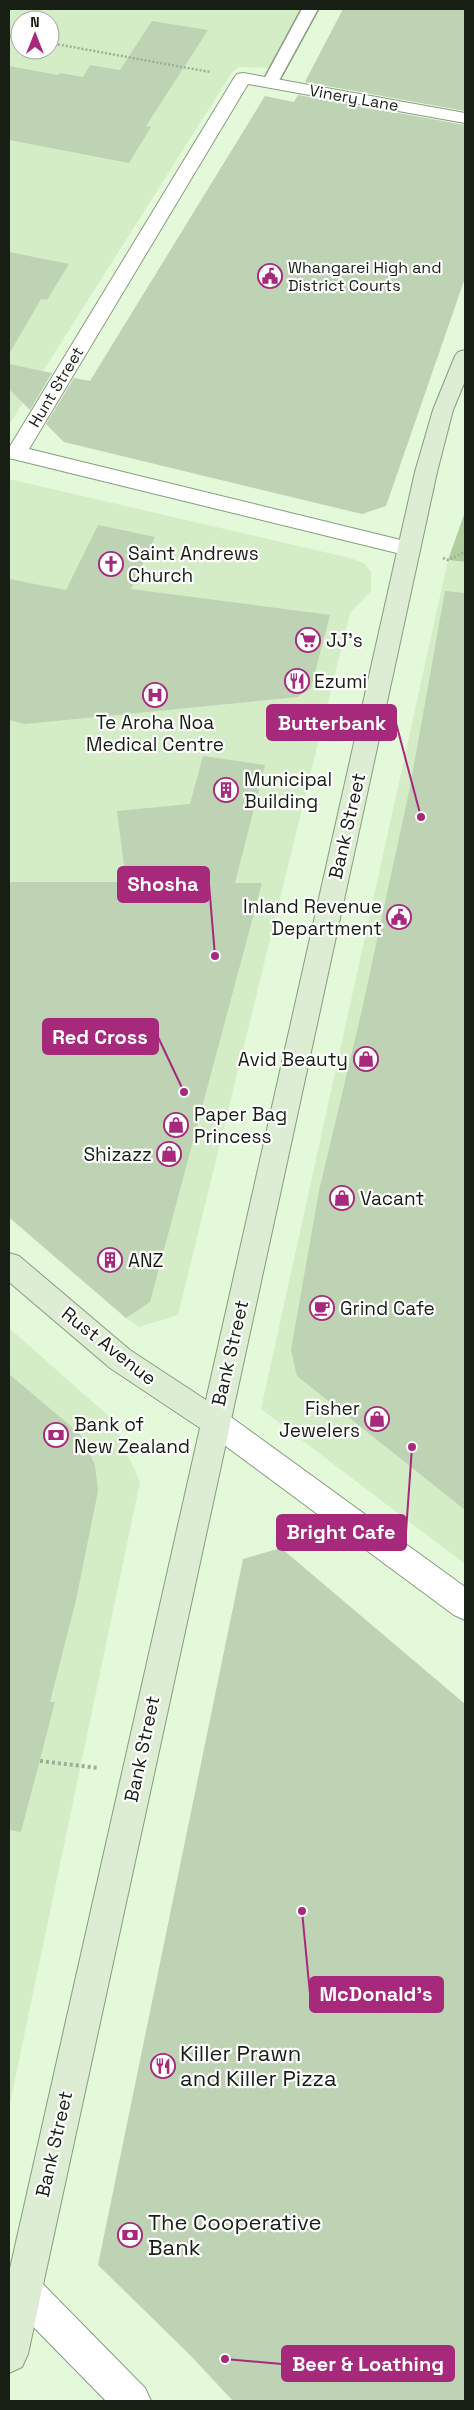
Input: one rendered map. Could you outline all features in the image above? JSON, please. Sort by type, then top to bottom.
[{"type":"main road","name":"Bank Street","points":[[9,2354],[16,2281],[136,1773],[409,549],[443,410],[465,356]]},
{"type":"main road","name":"Rust Avenue","points":[[9,1265],[120,1359],[214,1421]]},
{"type":"street","name":"Vinery Lane","points":[[243,78],[465,118]]},
{"type":"street","name":"Hunt Street","points":[[243,78],[16,453],[409,549]]},
{"type":"street","points":[[214,1421],[465,1605]]},
{"type":"street","points":[[16,2281],[132,2401]]},
{"type":"lane","points":[[270,82],[310,9]]},
{"type":"path","points":[[60,45],[243,78]]},
{"type":"path","points":[[40,1761],[136,1773]]},
{"type":"shaded area","points":[[9,9],[302,9],[271,68],[239,67],[231,74],[9,425]]},
{"type":"shaded area","points":[[9,479],[350,558],[364,563],[371,572],[371,591],[350,613],[178,1315],[139,1327],[9,1218]]},
{"type":"shaded area","points":[[465,512],[465,562],[448,560]]},
{"type":"shaded area","points":[[448,560],[465,562],[465,1564],[261,1409]]},
{"type":"shaded area","points":[[9,1328],[112,1419],[140,1482],[9,2108]]},
{"type":"building","points":[[343,9],[465,9],[465,111],[305,82]]},
{"type":"building","points":[[152,21],[208,30],[146,126],[151,127],[129,163],[9,140],[9,66],[58,75],[60,73],[83,77],[90,65],[120,70]]},
{"type":"building","points":[[298,95],[465,125],[465,278],[386,506],[362,514],[64,442],[46,424],[74,378],[90,381],[265,96],[294,102]]},
{"type":"building","points":[[9,252],[69,264],[47,300],[41,299],[9,354]]},
{"type":"building","points":[[9,364],[52,373],[30,410],[9,389]]},
{"type":"building","points":[[98,525],[155,537],[131,589],[330,615],[311,688],[298,697],[25,724],[9,720],[9,579],[66,590]]},
{"type":"building","points":[[445,591],[465,593],[465,1510],[297,1376],[291,1350],[319,1191],[361,1014],[410,787]]},
{"type":"building","points":[[203,756],[265,765],[235,883],[262,883],[150,1302],[126,1318],[9,1217],[9,882],[126,882],[117,811],[190,804]]},
{"type":"building","points":[[9,1374],[80,1434],[95,1465],[98,1491],[76,1600],[50,1702],[55,1702],[21,1832],[9,1830]]},
{"type":"building","points":[[281,1548],[465,1704],[465,2401],[233,2401],[190,2355],[98,2265],[243,1559]]},
{"type":"place","name":"Whangarei High and District Courts","points":[[270,276]]},
{"type":"place","name":"Saint Andrews Church","points":[[111,564]]},
{"type":"place","name":"JJ's","points":[[308,640]]},
{"type":"place","name":"Ezumi","points":[[297,681]]},
{"type":"place","name":"Te Aroha Noa Medical Centre","points":[[155,695]]},
{"type":"place","name":"Municipal Building","points":[[226,790]]},
{"type":"place","name":"Butterbank","points":[[421,817]]},
{"type":"place","name":"Inland Revenue Department","points":[[399,917]]},
{"type":"place","name":"Shosha","points":[[215,956]]},
{"type":"place","name":"Avid Beauty","points":[[366,1059]]},
{"type":"place","name":"Red Cross","points":[[184,1092]]},
{"type":"place","name":"Paper Bag Princess","points":[[176,1125]]},
{"type":"place","name":"Shizazz","points":[[169,1154]]},
{"type":"place","name":"Vacant","points":[[342,1198]]},
{"type":"place","name":"ANZ","points":[[110,1260]]},
{"type":"place","name":"Grind Cafe","points":[[322,1308]]},
{"type":"place","name":"Fisher Jewelers","points":[[377,1419]]},
{"type":"place","name":"Bank of New Zealand","points":[[56,1435]]},
{"type":"place","name":"Bright Cafe","points":[[412,1447]]},
{"type":"place","name":"McDonald's","points":[[302,1911]]},
{"type":"place","name":"Killer Prawn and Killer Pizza","points":[[163,2066]]},
{"type":"place","name":"The Cooperative Bank","points":[[130,2235]]},
{"type":"place","name":"Beer & Loathing","points":[[225,2359]]}]
